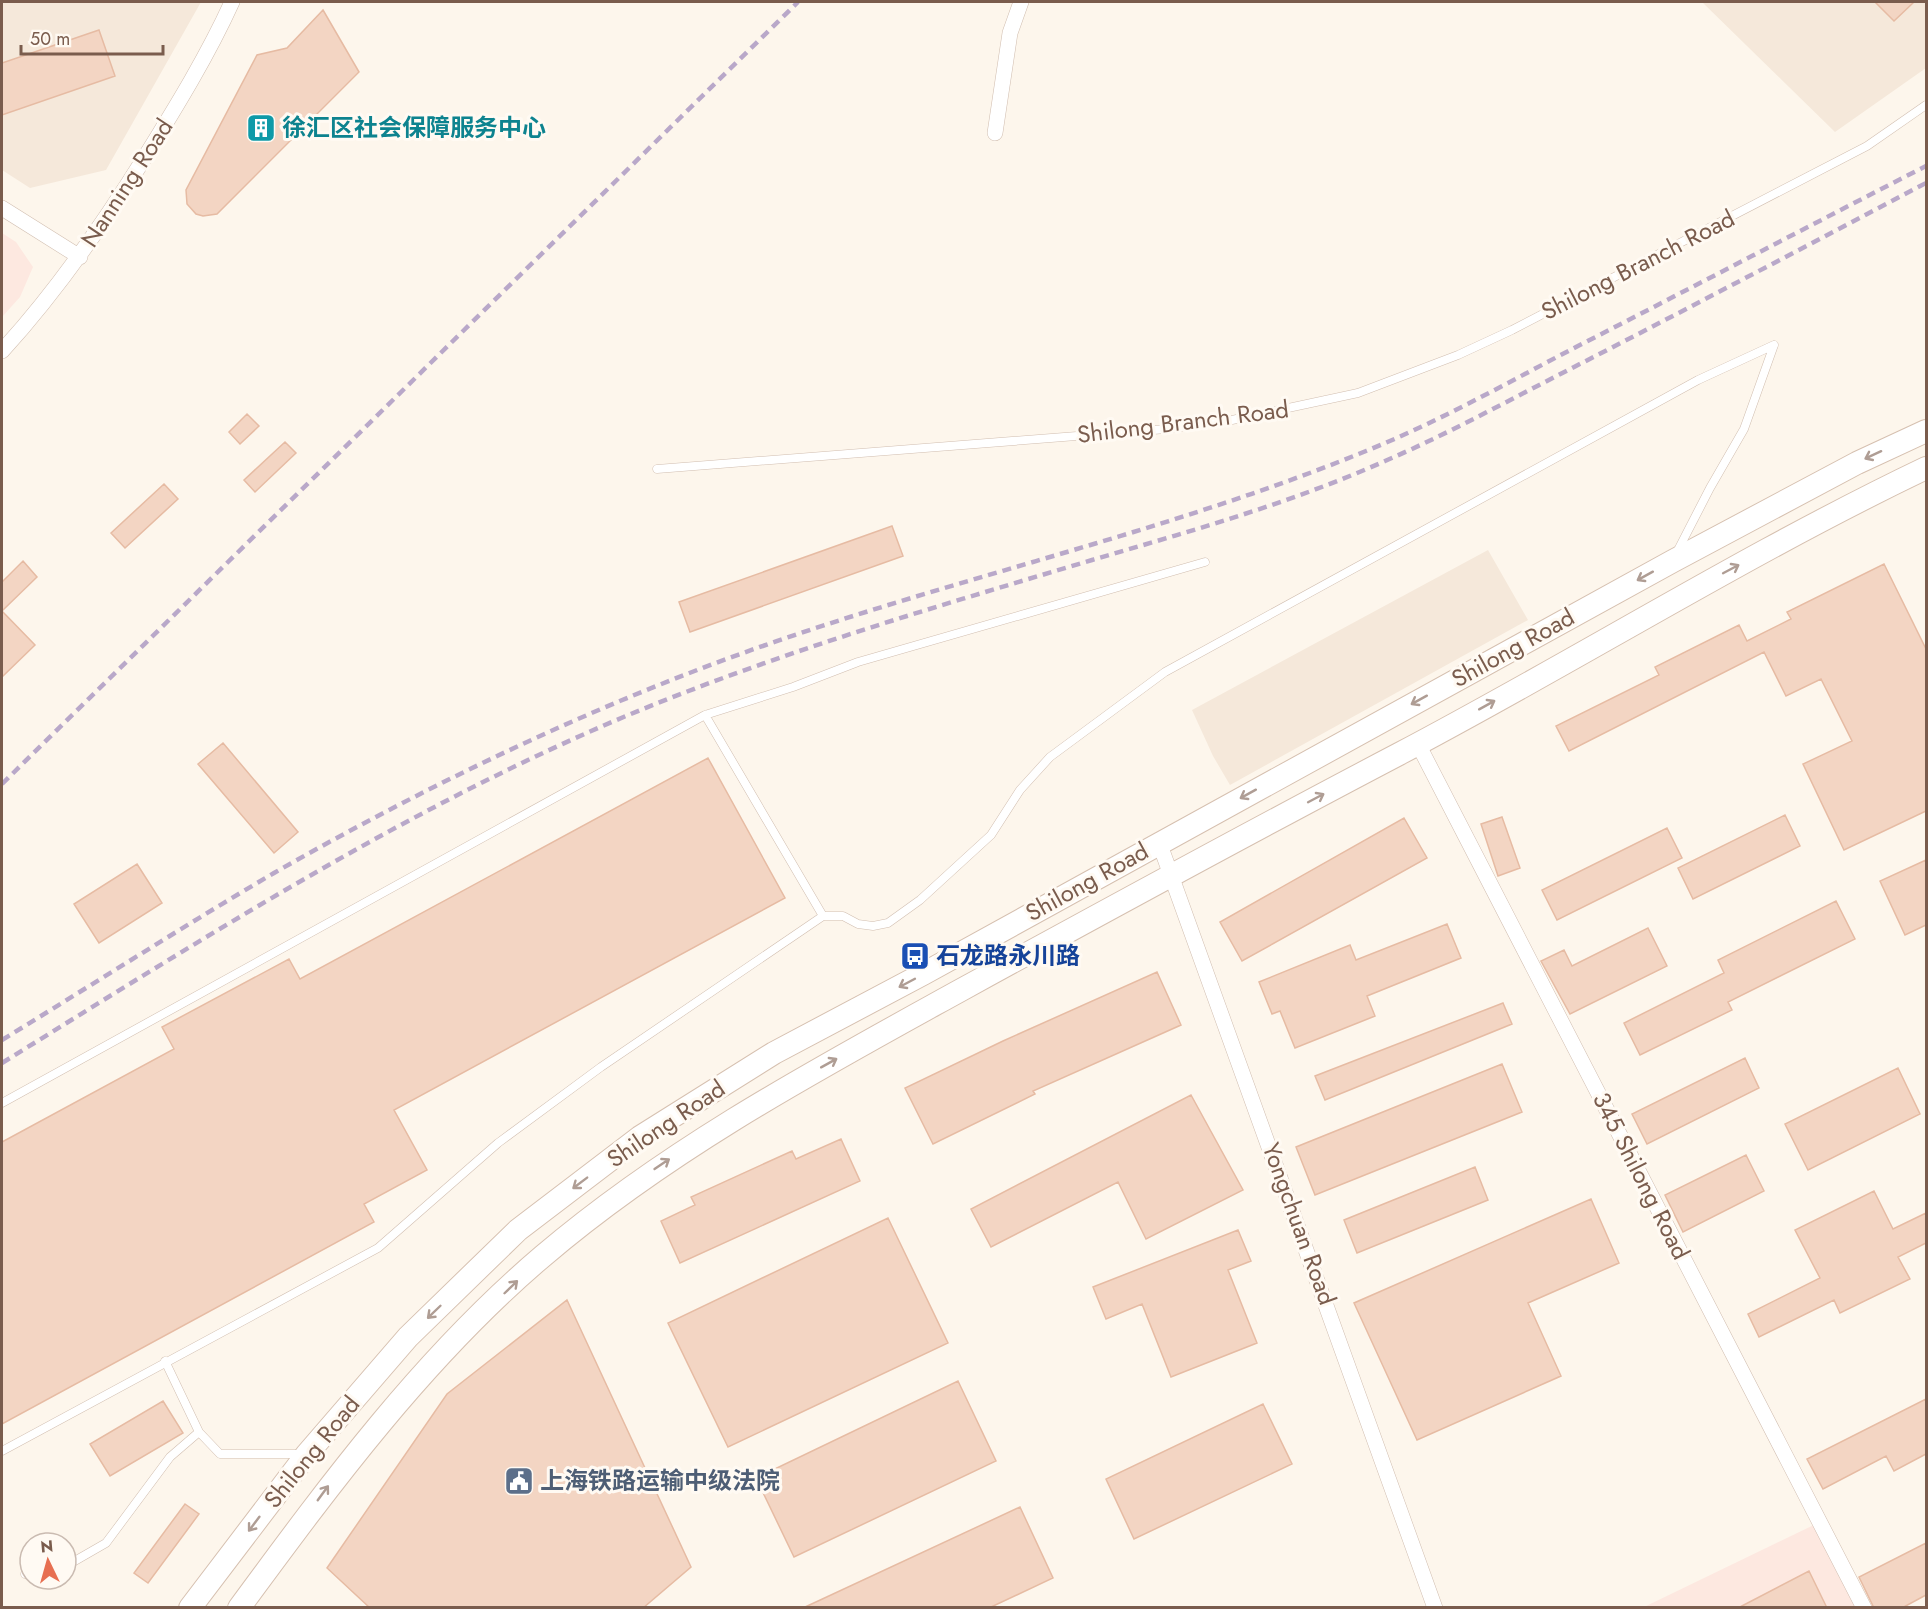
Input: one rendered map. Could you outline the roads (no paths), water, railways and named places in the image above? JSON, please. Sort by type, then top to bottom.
[{"type":"main road","name":"Shilong Road","points":[[190,1608],[307,1454],[408,1337],[518,1230],[640,1137],[774,1053],[923,974],[1673,561],[1857,463],[1926,431]]},
{"type":"main road","name":"Shilong Road","points":[[239,1608],[337,1474],[431,1363],[541,1257],[659,1166],[786,1086],[1172,875],[1418,744],[1690,591],[1926,468]]},
{"type":"street","name":"Nanning Road","points":[[2,351],[80,257],[160,134],[231,2]]},
{"type":"street","points":[[995,133],[1010,33],[1021,2]]},
{"type":"street","points":[[2,208],[80,257]]},
{"type":"street","name":"345 Shilong Road","points":[[1418,744],[1864,1608]]},
{"type":"street","name":"Yongchuan Road","points":[[1160,842],[1435,1608]]},
{"type":"lane","name":"Shilong Branch Road","points":[[657,470],[1166,429],[1276,412],[1358,393],[1449,359],[1512,330],[1867,146],[1926,105]]},
{"type":"lane","points":[[2,1450],[378,1248],[517,1129],[601,1067],[823,916],[843,915],[858,924],[873,927],[888,923],[920,900],[991,835],[1020,790],[1050,757],[1165,672],[1698,380],[1774,345],[1744,429],[1710,488],[1673,561]]},
{"type":"lane","points":[[2,1103],[705,715],[793,687],[858,662],[1204,562]]},
{"type":"lane","points":[[705,715],[823,916]]},
{"type":"lane","points":[[165,1361],[199,1432],[220,1454],[307,1454]]},
{"type":"lane","points":[[78,1559],[106,1543],[170,1457],[199,1432]]},
{"type":"railway","points":[[2,784],[798,2]]},
{"type":"railway","points":[[2,1040],[240,893],[332,840],[450,779],[571,722],[695,671],[833,622],[1216,506],[1366,451],[1472,402],[1926,166]]},
{"type":"railway","points":[[2,1063],[307,877],[464,792],[544,752],[683,693],[798,651],[915,613],[1240,515],[1349,476],[1481,415],[1926,183]]},
{"type":"place","name":"徐汇区社会保障服务中心","points":[[261,128]]},
{"type":"place","name":"石龙路永川路","points":[[915,956]]},
{"type":"place","name":"上海铁路运输中级法院","points":[[519,1481]]}]
